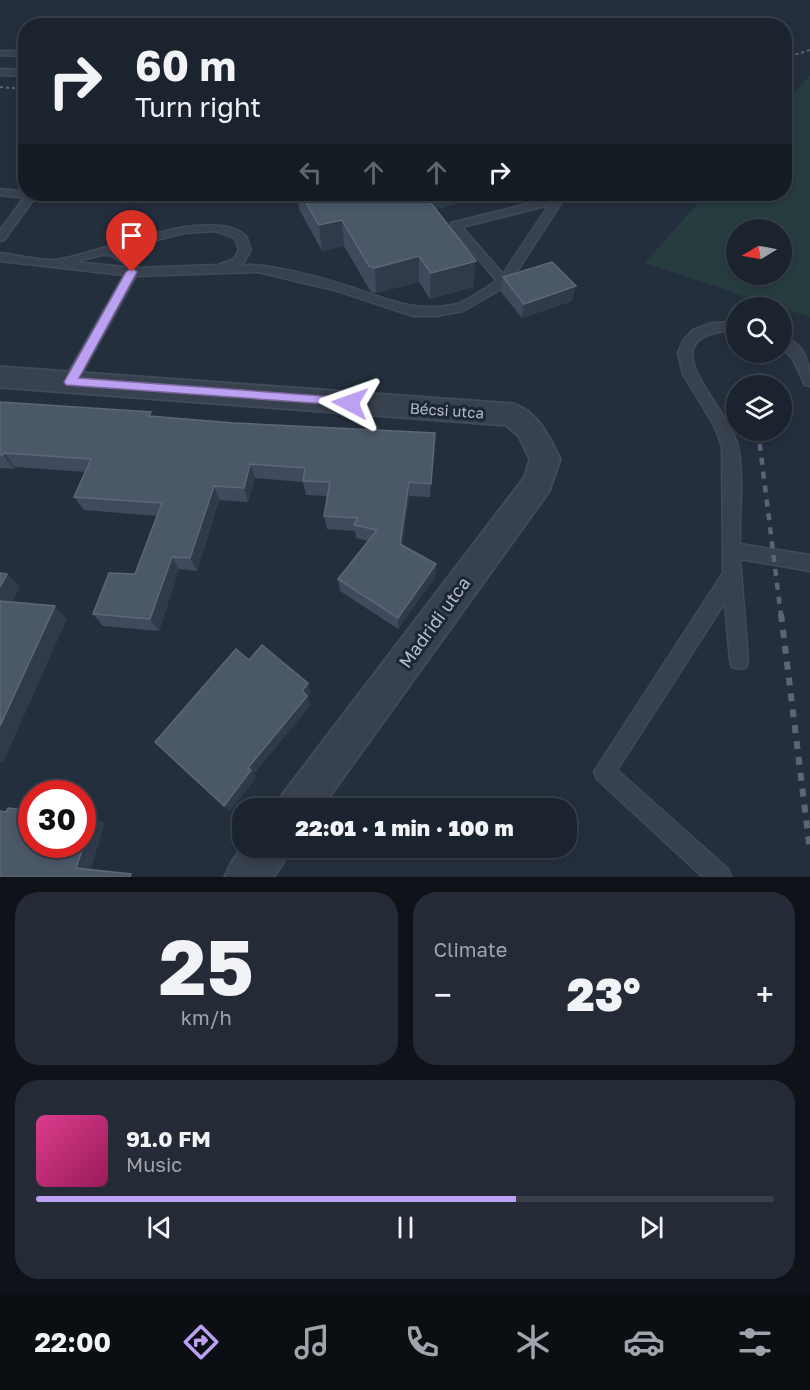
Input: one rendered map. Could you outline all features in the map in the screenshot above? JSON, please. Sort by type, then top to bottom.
[{"type":"street","name":"Bécsi utca","points":[[0,377],[513,415],[530,429]]},
{"type":"street","name":"Madridi utca","points":[[304,798],[538,482],[545,459],[530,429]]},
{"type":"street","points":[[247,877],[261,858]]},
{"type":"lane","points":[[0,53],[18,54]]},
{"type":"lane","points":[[0,72],[18,73]]},
{"type":"lane","points":[[0,192],[18,193]]},
{"type":"lane","points":[[0,238],[26,201]]},
{"type":"lane","points":[[504,282],[455,225],[543,201]]},
{"type":"lane","points":[[0,257],[132,272],[258,268],[341,288],[412,312],[435,312],[463,307],[504,282],[558,201]]},
{"type":"lane","points":[[54,263],[184,230],[216,228],[240,236],[245,250],[238,262],[214,269]]},
{"type":"lane","points":[[70,382],[132,272],[130,261],[112,252],[99,251]]},
{"type":"lane","points":[[726,326],[714,327],[698,333],[691,338],[685,354],[689,372],[723,424],[730,446],[731,577],[739,660]]},
{"type":"lane","points":[[792,350],[798,356],[810,381]]},
{"type":"lane","points":[[731,550],[810,563]]},
{"type":"lane","points":[[720,877],[604,772],[731,577]]},
{"type":"green space","points":[[810,75],[810,317],[792,311],[792,297],[749,297],[645,263],[700,201],[792,201],[792,96]]},
{"type":"building","points":[[305,201],[429,201],[476,261],[431,273],[419,256],[375,268],[369,266],[342,220],[319,225]]},
{"type":"building","points":[[552,262],[576,286],[524,304],[503,277]]},
{"type":"building","points":[[0,402],[151,412],[149,416],[234,423],[435,433],[431,484],[409,482],[400,544],[436,564],[398,618],[338,579],[377,530],[354,525],[358,518],[324,516],[330,482],[303,481],[305,468],[250,464],[244,488],[214,486],[190,558],[172,557],[150,619],[93,614],[109,573],[135,574],[162,503],[74,497],[91,459],[4,453],[0,455]]},
{"type":"building","points":[[0,573],[7,574],[0,587]]},
{"type":"building","points":[[0,601],[55,606],[0,726]]},
{"type":"building","points":[[262,645],[308,683],[302,691],[307,696],[248,768],[251,770],[224,806],[155,742],[236,649],[249,660]]},
{"type":"building","points":[[8,808],[18,809],[18,858],[79,858],[76,868],[131,874],[130,877],[0,877],[0,811],[6,812]]},
{"type":"railway","points":[[792,56],[810,50]]},
{"type":"railway","points":[[0,87],[18,88]]},
{"type":"railway","points":[[759,441],[781,616]]},
{"type":"railway","points":[[781,614],[810,851]]},
{"type":"route","points":[[132,272],[70,382],[350,403]]}]
